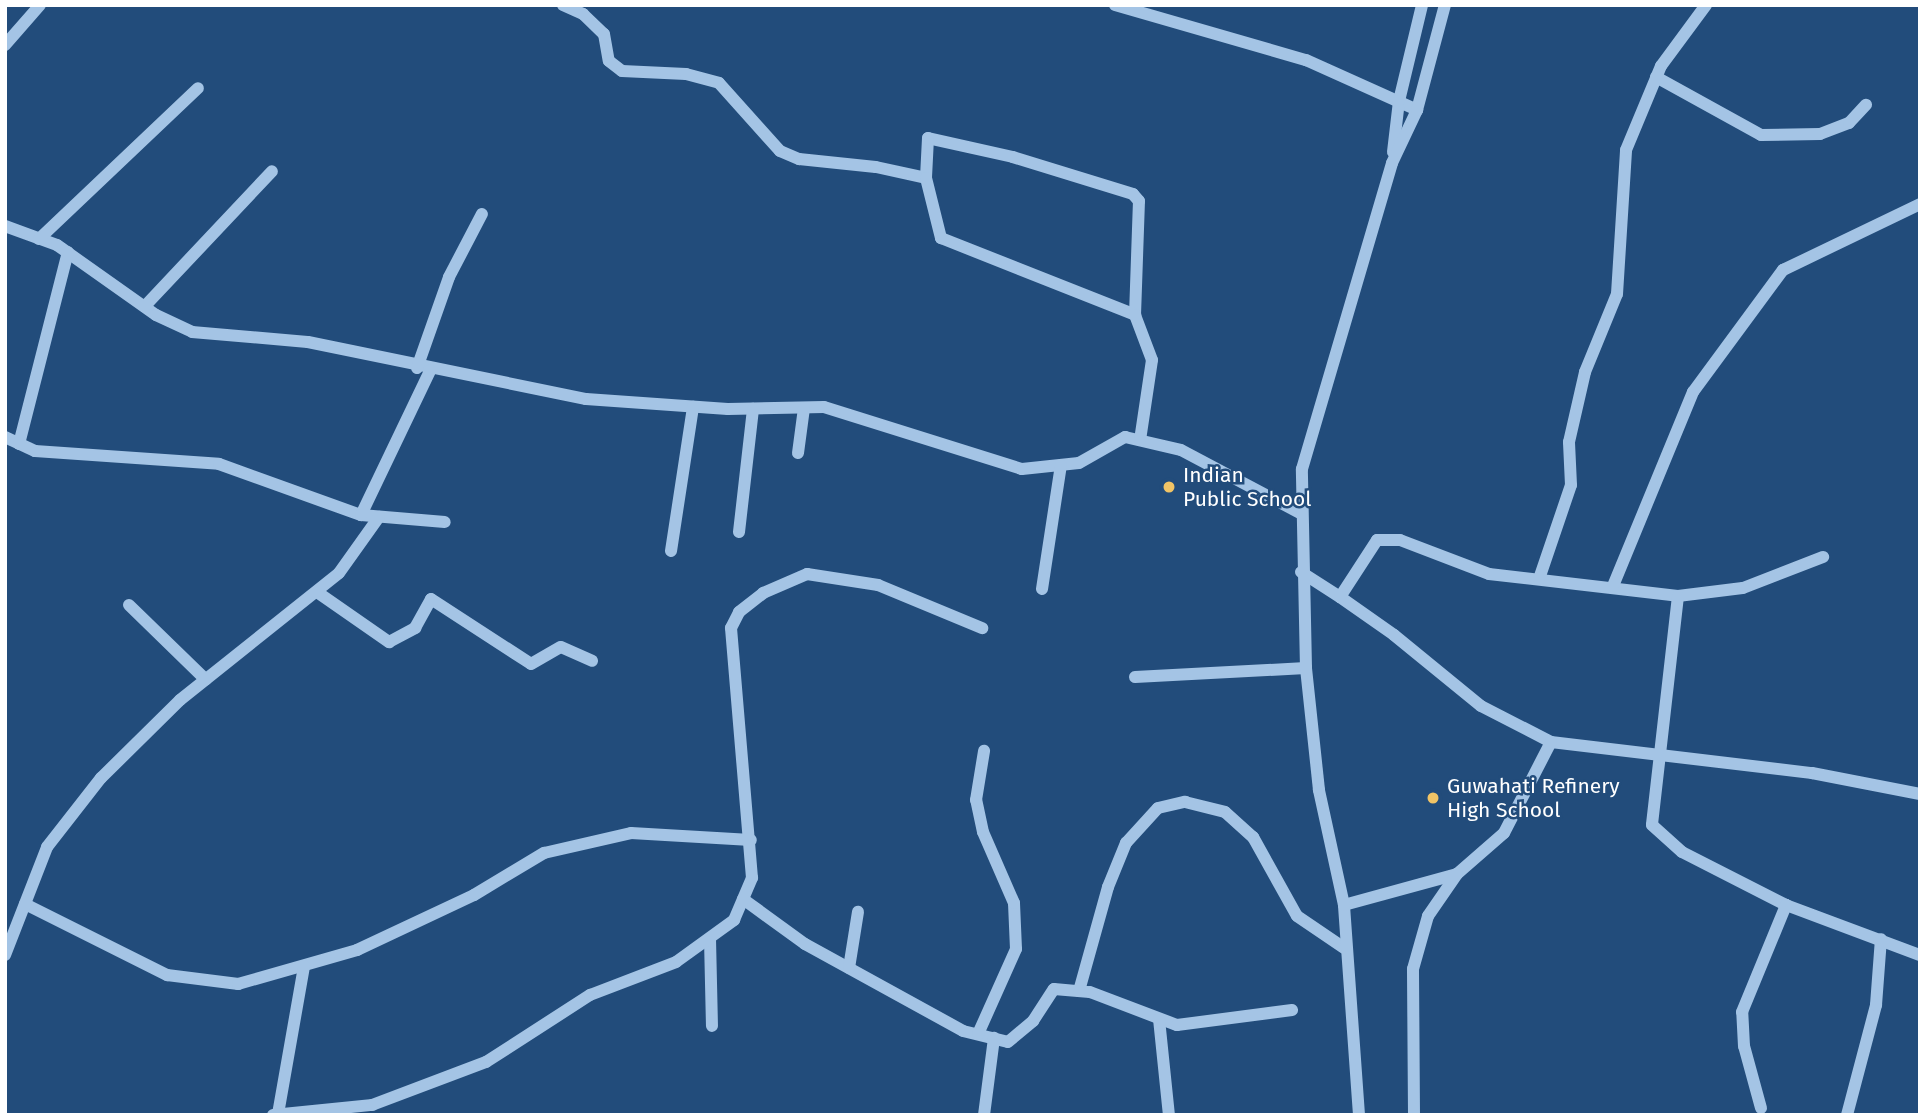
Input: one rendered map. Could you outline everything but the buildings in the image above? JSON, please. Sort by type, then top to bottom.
[{"type":"street","points":[[5,45],[40,5]]},
{"type":"street","points":[[564,5],[583,14],[604,34],[609,61],[622,71],[686,74],[719,83],[780,151],[799,159],[876,167],[926,178]]},
{"type":"street","points":[[1115,5],[1306,60],[1418,110]]},
{"type":"street","points":[[1392,163],[1399,101],[1422,5]]},
{"type":"street","points":[[1359,1115],[1344,948],[1345,905],[1319,790],[1306,668],[1301,572],[1302,468],[1323,387],[1392,163],[1418,110],[1445,5]]},
{"type":"street","points":[[1539,579],[1571,485],[1569,442],[1585,372],[1617,294],[1626,150],[1656,77],[1706,5]]},
{"type":"street","points":[[1656,77],[1761,135],[1819,134],[1849,122],[1866,105]]},
{"type":"street","points":[[39,239],[198,88]]},
{"type":"street","points":[[1135,315],[941,238],[926,178],[928,138],[1013,157],[1133,194],[1139,201],[1135,315],[1152,360],[1140,440]]},
{"type":"street","points":[[145,306],[272,171]]},
{"type":"street","points":[[1613,586],[1693,392],[1783,270],[1920,204]]},
{"type":"street","points":[[417,368],[449,277],[482,214]]},
{"type":"street","points":[[5,226],[68,253],[145,306],[192,332],[308,342],[430,371],[586,400],[753,409],[824,407],[1022,469],[1079,463],[1125,437],[1181,450],[1300,513]]},
{"type":"street","points":[[19,444],[68,253]]},
{"type":"street","points":[[361,515],[430,371]]},
{"type":"street","points":[[671,551],[693,407]]},
{"type":"street","points":[[798,453],[804,408]]},
{"type":"street","points":[[739,532],[753,409]]},
{"type":"street","points":[[5,437],[35,451],[219,464],[361,515],[445,522]]},
{"type":"street","points":[[1042,589],[1061,465]]},
{"type":"street","points":[[5,955],[47,847],[101,778],[206,680],[339,573],[379,517]]},
{"type":"street","points":[[1340,597],[1377,540],[1399,540],[1489,574],[1613,586],[1678,596],[1743,588],[1823,557]]},
{"type":"street","points":[[1301,572],[1394,635],[1481,706],[1551,742],[1812,773],[1920,794]]},
{"type":"street","points":[[304,966],[276,1114],[372,1105],[486,1062],[590,995],[676,962],[734,920],[752,878],[751,840],[731,628],[739,612],[763,593],[807,574],[878,585],[982,628]]},
{"type":"street","points":[[317,592],[389,642],[415,628],[432,599],[531,664],[561,648],[592,661]]},
{"type":"street","points":[[1678,596],[1652,825],[1682,852],[1786,905],[1920,955]]},
{"type":"street","points":[[129,605],[206,680]]},
{"type":"street","points":[[1135,677],[1306,668]]},
{"type":"street","points":[[1414,1115],[1413,969],[1428,916],[1457,874],[1504,833],[1551,742]]},
{"type":"street","points":[[978,1034],[1016,949],[1014,903],[983,832],[976,800],[984,751]]},
{"type":"street","points":[[1079,991],[1108,887],[1126,843],[1158,808],[1185,802],[1225,812],[1253,837],[1297,916],[1344,948]]},
{"type":"street","points":[[25,904],[167,975],[238,984],[357,950],[474,895],[544,853],[631,833],[751,840]]},
{"type":"street","points":[[1345,905],[1457,874]]},
{"type":"street","points":[[743,900],[805,944],[963,1031],[1008,1042],[1033,1021],[1054,989],[1079,991],[1177,1025],[1292,1010]]},
{"type":"street","points":[[1761,1108],[1744,1046],[1742,1012],[1786,905]]},
{"type":"street","points":[[849,968],[858,912]]},
{"type":"street","points":[[710,939],[712,1026]]},
{"type":"street","points":[[1847,1115],[1876,1005],[1881,939]]},
{"type":"street","points":[[1159,1019],[1169,1115]]},
{"type":"street","points":[[984,1115],[994,1038]]},
{"type":"place","name":"Indian Public School","points":[[1169,487]]},
{"type":"place","name":"Guwahati Refinery High School","points":[[1433,798]]}]
